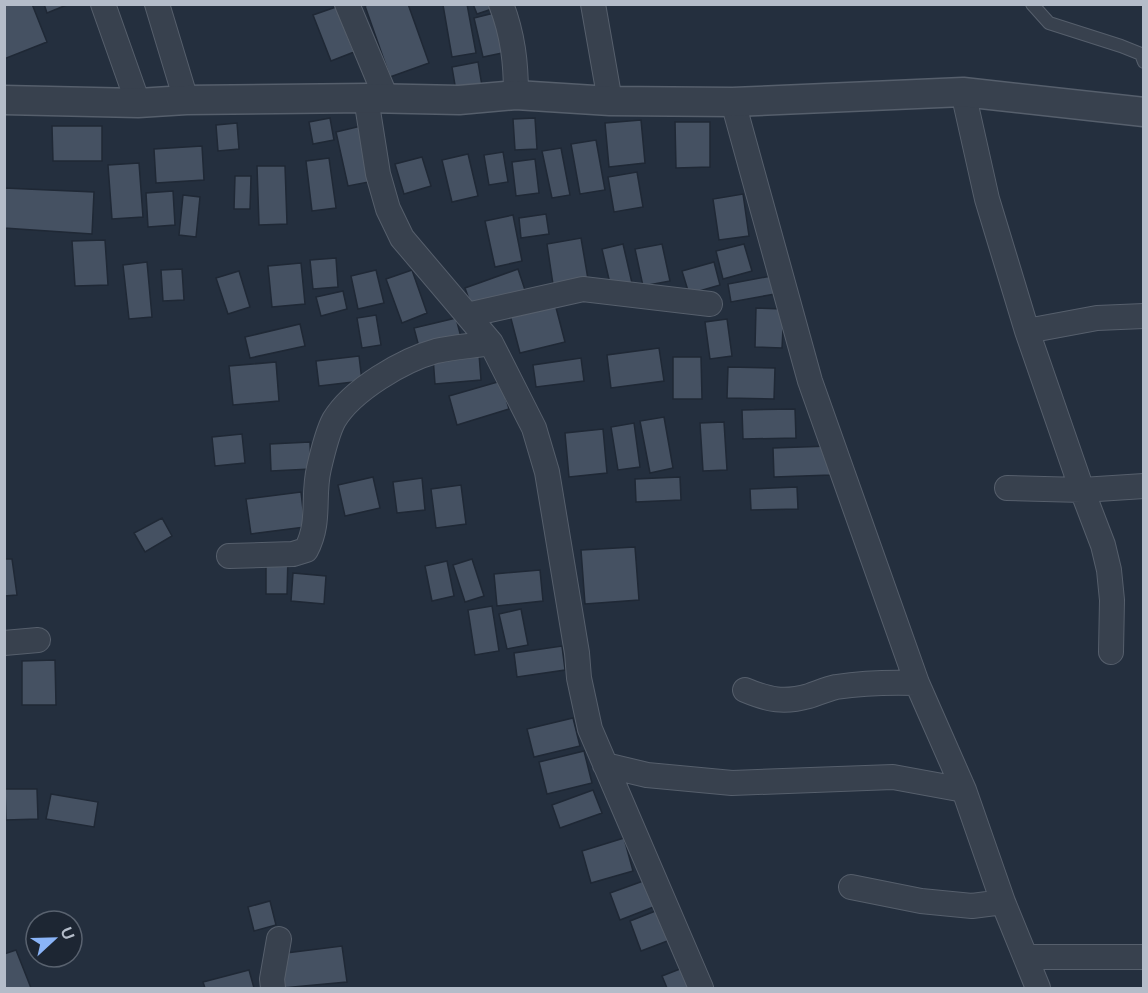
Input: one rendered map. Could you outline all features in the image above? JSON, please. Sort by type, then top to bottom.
[{"type":"street","points":[[103,4],[138,103]]},
{"type":"street","points":[[157,4],[186,100]]},
{"type":"street","points":[[347,4],[376,99],[378,174],[388,209],[402,238],[491,343],[534,428],[547,472],[590,729],[701,988]]},
{"type":"street","points":[[501,4],[509,24],[515,57],[516,95]]},
{"type":"street","points":[[593,4],[610,101]]},
{"type":"street","points":[[4,100],[138,103],[186,100],[459,100],[516,95],[610,101],[733,102],[963,92],[1143,112]]},
{"type":"street","points":[[963,92],[987,199],[1027,331],[1082,490],[1098,529],[1109,570],[1112,600],[1111,652]]},
{"type":"street","points":[[733,102],[810,381],[916,682],[964,790],[1003,902],[1038,988]]},
{"type":"street","points":[[467,315],[583,290],[710,304]]},
{"type":"street","points":[[1027,331],[1097,318],[1143,316]]},
{"type":"street","points":[[229,556],[293,554],[306,550],[312,539],[315,524],[318,470],[334,420],[358,392],[400,365],[436,351],[491,343]]},
{"type":"street","points":[[1007,488],[1082,490],[1143,486]]},
{"type":"street","points":[[4,643],[38,640]]},
{"type":"street","points":[[745,690],[768,699],[785,701],[831,688],[868,682],[916,682]]},
{"type":"street","points":[[605,765],[647,775],[732,783],[894,777],[964,790]]},
{"type":"street","points":[[851,887],[931,902],[972,906],[1003,902]]},
{"type":"street","points":[[273,988],[272,979],[279,939]]},
{"type":"street","points":[[1026,957],[1143,957]]},
{"type":"lane","points":[[1032,4],[1049,23],[1121,46],[1143,56]]},
{"type":"building","points":[[4,4],[32,4],[47,42],[4,59]]},
{"type":"building","points":[[44,4],[69,4],[47,13]]},
{"type":"building","points":[[408,4],[429,63],[390,77],[365,6]]},
{"type":"building","points":[[467,4],[476,53],[452,57],[443,5]]},
{"type":"building","points":[[473,4],[494,4],[495,8],[477,14]]},
{"type":"building","points":[[336,7],[354,52],[331,61],[313,15]]},
{"type":"building","points":[[498,12],[507,52],[483,57],[474,18]]},
{"type":"building","points":[[478,62],[482,86],[456,91],[452,67]]},
{"type":"building","points":[[330,118],[334,140],[313,144],[309,122]]},
{"type":"building","points":[[535,118],[537,149],[515,150],[513,119]]},
{"type":"building","points":[[641,120],[645,163],[609,167],[605,123]]},
{"type":"building","points":[[675,122],[710,122],[710,167],[676,168]]},
{"type":"building","points":[[237,123],[239,149],[218,151],[216,125]]},
{"type":"building","points":[[52,126],[102,126],[102,161],[53,161]]},
{"type":"building","points":[[361,126],[374,181],[348,186],[336,132]]},
{"type":"building","points":[[596,140],[605,190],[580,194],[571,144]]},
{"type":"building","points":[[202,146],[204,180],[156,183],[154,149]]},
{"type":"building","points":[[561,148],[570,195],[552,198],[542,151]]},
{"type":"building","points":[[503,152],[508,182],[489,185],[484,155]]},
{"type":"building","points":[[468,154],[478,196],[452,202],[442,160]]},
{"type":"building","points":[[422,157],[431,186],[404,194],[395,164]]},
{"type":"building","points":[[329,158],[336,208],[312,211],[306,161]]},
{"type":"building","points":[[535,159],[539,193],[516,196],[512,162]]},
{"type":"building","points":[[139,163],[143,217],[112,219],[108,165]]},
{"type":"building","points":[[257,166],[285,166],[287,224],[259,225]]},
{"type":"building","points":[[637,172],[643,207],[614,212],[608,177]]},
{"type":"building","points":[[235,176],[251,176],[250,209],[234,209]]},
{"type":"building","points":[[4,188],[94,192],[92,234],[4,228]]},
{"type":"building","points":[[173,191],[175,225],[148,227],[146,193]]},
{"type":"building","points":[[743,194],[749,236],[719,240],[713,199]]},
{"type":"building","points":[[183,195],[200,197],[196,237],[179,235]]},
{"type":"building","points":[[546,214],[549,234],[521,238],[519,218]]},
{"type":"building","points":[[513,215],[522,261],[495,267],[485,221]]},
{"type":"building","points":[[581,238],[589,285],[554,291],[547,244]]},
{"type":"building","points":[[105,240],[108,285],[75,286],[72,241]]},
{"type":"building","points":[[623,244],[632,283],[611,288],[602,249]]},
{"type":"building","points":[[662,244],[670,281],[643,286],[635,249]]},
{"type":"building","points":[[744,244],[752,271],[723,279],[716,251]]},
{"type":"building","points":[[336,258],[338,287],[313,289],[310,260]]},
{"type":"building","points":[[147,262],[152,317],[129,319],[123,265]]},
{"type":"building","points":[[714,262],[720,285],[689,294],[682,271]]},
{"type":"building","points":[[301,263],[305,304],[272,307],[268,266]]},
{"type":"building","points":[[182,269],[184,300],[163,301],[161,270]]},
{"type":"building","points":[[518,269],[525,290],[472,308],[465,288]]},
{"type":"building","points":[[376,270],[384,303],[358,309],[351,276]]},
{"type":"building","points":[[412,270],[427,313],[402,323],[386,279]]},
{"type":"building","points":[[239,271],[250,307],[228,314],[216,278]]},
{"type":"building","points":[[771,276],[775,294],[731,302],[728,284]]},
{"type":"building","points":[[343,291],[347,309],[321,316],[316,297]]},
{"type":"building","points":[[554,300],[565,342],[520,353],[509,311]]},
{"type":"building","points":[[756,308],[784,309],[782,348],[755,347]]},
{"type":"building","points":[[376,315],[381,345],[362,348],[357,318]]},
{"type":"building","points":[[456,318],[462,341],[420,351],[414,328]]},
{"type":"building","points":[[727,319],[732,356],[710,359],[705,322]]},
{"type":"building","points":[[300,324],[305,346],[250,358],[245,337]]},
{"type":"building","points":[[659,348],[664,381],[611,388],[607,355]]},
{"type":"building","points":[[479,354],[481,380],[435,384],[433,357]]},
{"type":"building","points":[[359,356],[362,381],[319,386],[316,361]]},
{"type":"building","points":[[673,357],[701,357],[702,399],[673,399]]},
{"type":"building","points":[[581,358],[584,381],[536,387],[533,365]]},
{"type":"building","points":[[276,362],[279,401],[233,405],[229,366]]},
{"type":"building","points":[[728,367],[775,368],[774,399],[727,398]]},
{"type":"building","points":[[501,381],[509,409],[457,425],[449,396]]},
{"type":"building","points":[[795,409],[796,438],[743,439],[742,410]]},
{"type":"building","points":[[664,417],[673,468],[650,473],[640,421]]},
{"type":"building","points":[[724,422],[727,470],[703,471],[700,423]]},
{"type":"building","points":[[634,423],[640,467],[618,470],[611,427]]},
{"type":"building","points":[[603,429],[607,473],[569,477],[565,433]]},
{"type":"building","points":[[242,434],[245,463],[215,466],[212,437]]},
{"type":"building","points":[[310,442],[311,469],[271,471],[270,444]]},
{"type":"building","points":[[830,446],[831,475],[774,477],[773,448]]},
{"type":"building","points":[[373,477],[380,508],[345,516],[338,485]]},
{"type":"building","points":[[680,477],[681,500],[636,502],[635,479]]},
{"type":"building","points":[[422,478],[425,510],[397,513],[393,482]]},
{"type":"building","points":[[461,485],[466,524],[436,528],[431,489]]},
{"type":"building","points":[[797,487],[798,509],[751,510],[750,489]]},
{"type":"building","points":[[301,492],[305,527],[251,534],[246,499]]},
{"type":"building","points":[[162,518],[172,536],[145,552],[134,533]]},
{"type":"building","points":[[635,547],[639,600],[585,604],[581,550]]},
{"type":"building","points":[[266,555],[288,556],[287,594],[266,594]]},
{"type":"building","points":[[4,559],[12,559],[17,595],[4,596]]},
{"type":"building","points":[[472,559],[484,596],[465,602],[453,565]]},
{"type":"building","points":[[447,561],[454,596],[432,601],[425,566]]},
{"type":"building","points":[[540,570],[543,601],[497,606],[494,574]]},
{"type":"building","points":[[293,573],[326,576],[324,604],[291,601]]},
{"type":"building","points":[[492,606],[499,651],[475,655],[468,610]]},
{"type":"building","points":[[521,609],[528,645],[507,649],[499,614]]},
{"type":"building","points":[[562,646],[565,670],[517,677],[514,653]]},
{"type":"building","points":[[55,660],[56,705],[22,705],[22,661]]},
{"type":"building","points":[[573,718],[580,746],[534,757],[527,729]]},
{"type":"building","points":[[584,751],[592,783],[547,794],[539,762]]},
{"type":"building","points":[[5,789],[37,789],[38,819],[6,820]]},
{"type":"building","points":[[593,790],[602,813],[560,828],[552,805]]},
{"type":"building","points":[[51,794],[98,802],[94,827],[46,819]]},
{"type":"building","points":[[624,838],[633,871],[591,883],[582,851]]},
{"type":"building","points":[[646,880],[656,906],[620,920],[610,893]]},
{"type":"building","points":[[270,901],[276,925],[254,931],[248,907]]},
{"type":"building","points":[[658,910],[670,940],[641,951],[630,921]]},
{"type":"building","points":[[342,946],[347,982],[282,988],[278,954]]},
{"type":"building","points":[[16,950],[31,988],[4,988],[4,954]]},
{"type":"building","points":[[685,967],[693,988],[667,988],[662,976]]},
{"type":"building","points":[[249,970],[254,988],[205,988],[203,982]]}]
